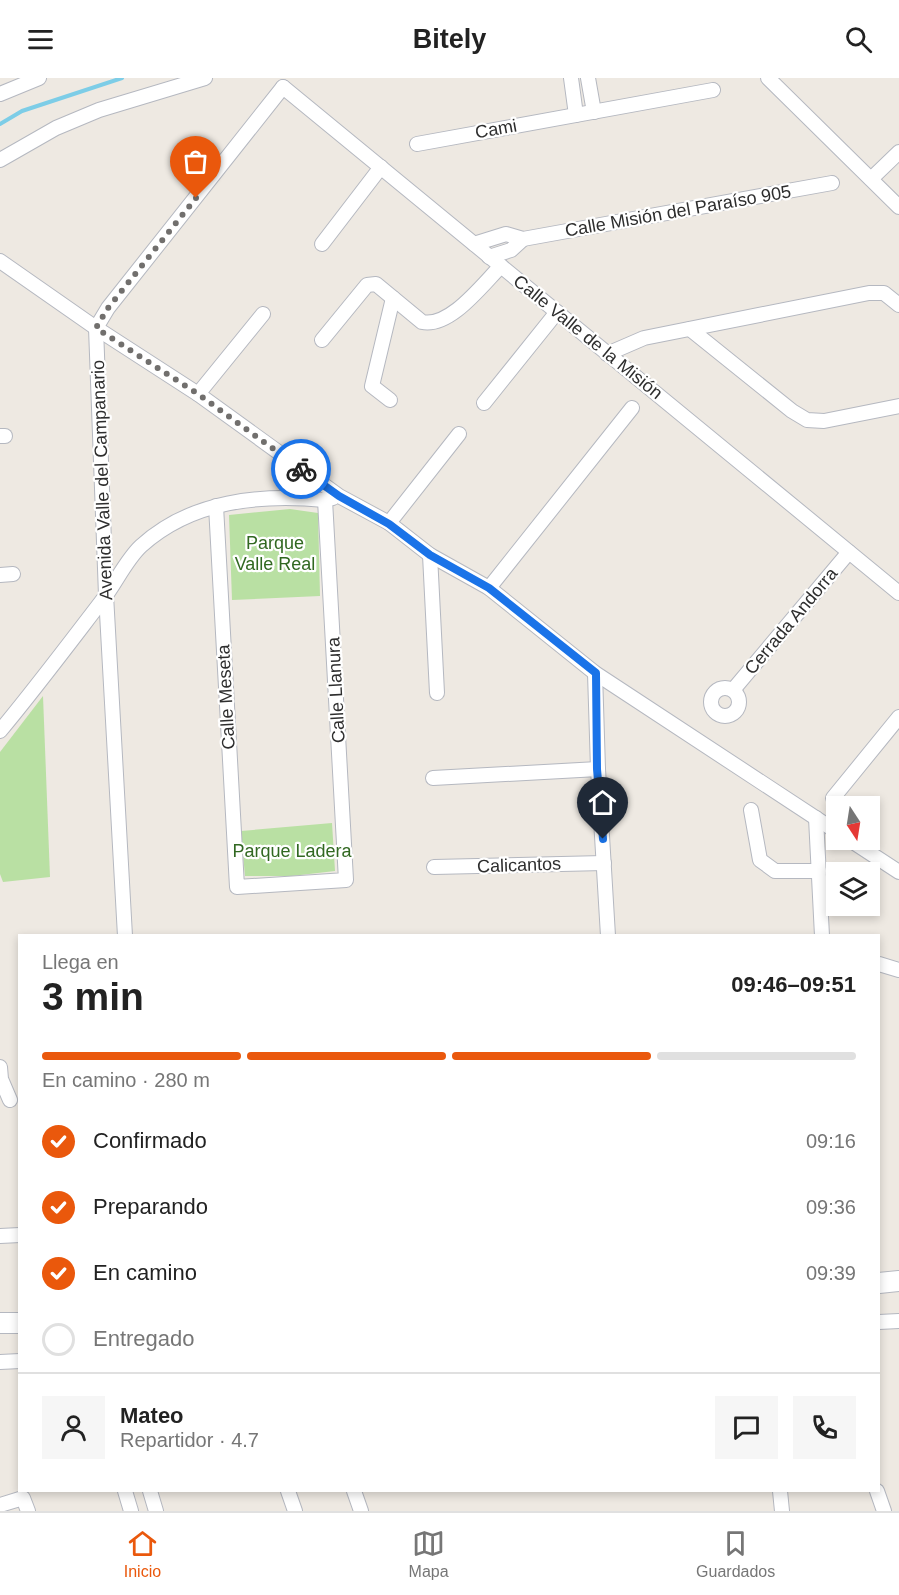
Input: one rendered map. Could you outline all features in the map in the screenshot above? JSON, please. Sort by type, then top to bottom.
[{"type":"street","points":[[0,94],[39,78]]},
{"type":"street","points":[[0,160],[56,128],[99,110],[205,78]]},
{"type":"street","points":[[571,78],[576,115]]},
{"type":"street","points":[[588,78],[594,112]]},
{"type":"street","points":[[768,78],[899,207]]},
{"type":"street","points":[[96,328],[115,299],[284,83]]},
{"type":"street","name":"Calle Valle de la Misión","points":[[284,83],[489,257],[899,593]]},
{"type":"street","name":"Cami","points":[[417,144],[713,90]]},
{"type":"street","points":[[871,179],[899,152]]},
{"type":"street","points":[[322,244],[381,167]]},
{"type":"street","name":"Calle Misión del Paraíso 905","points":[[523,239],[832,183]]},
{"type":"street","points":[[474,244],[506,234],[523,239]]},
{"type":"street","points":[[489,257],[510,250],[523,239]]},
{"type":"street","points":[[0,261],[96,328],[198,394],[339,496],[389,524],[430,555],[489,588],[596,673],[826,825]]},
{"type":"street","points":[[322,340],[367,285],[376,284],[422,322],[430,324],[444,320],[501,266]]},
{"type":"street","points":[[603,350],[630,336],[644,338],[869,293],[884,293],[899,305]]},
{"type":"street","points":[[390,400],[372,386],[393,298]]},
{"type":"street","points":[[484,403],[557,312]]},
{"type":"street","points":[[198,394],[262,314]]},
{"type":"street","name":"Avenida Valle del Campanario","points":[[96,328],[106,596],[125,934]]},
{"type":"street","points":[[690,329],[792,411],[807,420],[824,421],[899,406]]},
{"type":"street","points":[[489,588],[633,408]]},
{"type":"street","points":[[389,524],[459,434]]},
{"type":"street","points":[[2,726],[106,596],[140,547],[176,521],[216,506],[261,498],[325,501],[339,496]]},
{"type":"street","name":"Calle Llanura","points":[[237,887],[346,880],[325,501]]},
{"type":"street","name":"Calle Meseta","points":[[216,506],[237,887]]},
{"type":"street","name":"Cerrada Andorra","points":[[733,690],[849,552]]},
{"type":"street","points":[[430,555],[438,693]]},
{"type":"street","points":[[596,673],[597,769],[608,934]]},
{"type":"street","points":[[835,796],[899,717]]},
{"type":"street","points":[[433,778],[597,769]]},
{"type":"street","points":[[751,810],[760,860],[775,871],[819,871]]},
{"type":"street","points":[[816,818],[822,934]]},
{"type":"street","points":[[865,850],[899,872]]},
{"type":"street","name":"Calicantos","points":[[434,867],[604,863]]},
{"type":"street","points":[[880,964],[899,970]]},
{"type":"street","points":[[0,1075],[10,1100]]},
{"type":"street","points":[[0,1236],[18,1236]]},
{"type":"street","points":[[880,1283],[899,1281]]},
{"type":"street","points":[[880,1322],[899,1321]]},
{"type":"street","points":[[0,1323],[18,1323]]},
{"type":"street","points":[[0,1362],[18,1361]]},
{"type":"street","points":[[125,1492],[132,1511]]},
{"type":"street","points":[[150,1492],[156,1511]]},
{"type":"street","points":[[288,1492],[295,1511]]},
{"type":"street","points":[[354,1492],[361,1511]]},
{"type":"street","points":[[780,1492],[782,1511]]},
{"type":"street","points":[[877,1492],[884,1511]]},
{"type":"street","points":[[0,1505],[23,1498],[28,1511]]},
{"type":"green space","name":"Parque Valle Real","points":[[290,509],[318,513],[320,596],[232,600],[229,515]]},
{"type":"green space","points":[[43,696],[50,877],[3,882],[0,874],[0,752]]},
{"type":"green space","name":"Parque Ladera","points":[[332,823],[335,871],[292,876],[245,876],[241,831]]},
{"type":"waterway","points":[[0,124],[22,111],[122,78]]},
{"type":"way so far","points":[[196,198],[108,308],[96,328],[198,394],[301,469]]},
{"type":"route","points":[[301,469],[339,496],[389,524],[430,555],[489,588],[596,673],[597,769],[603,839]]}]
